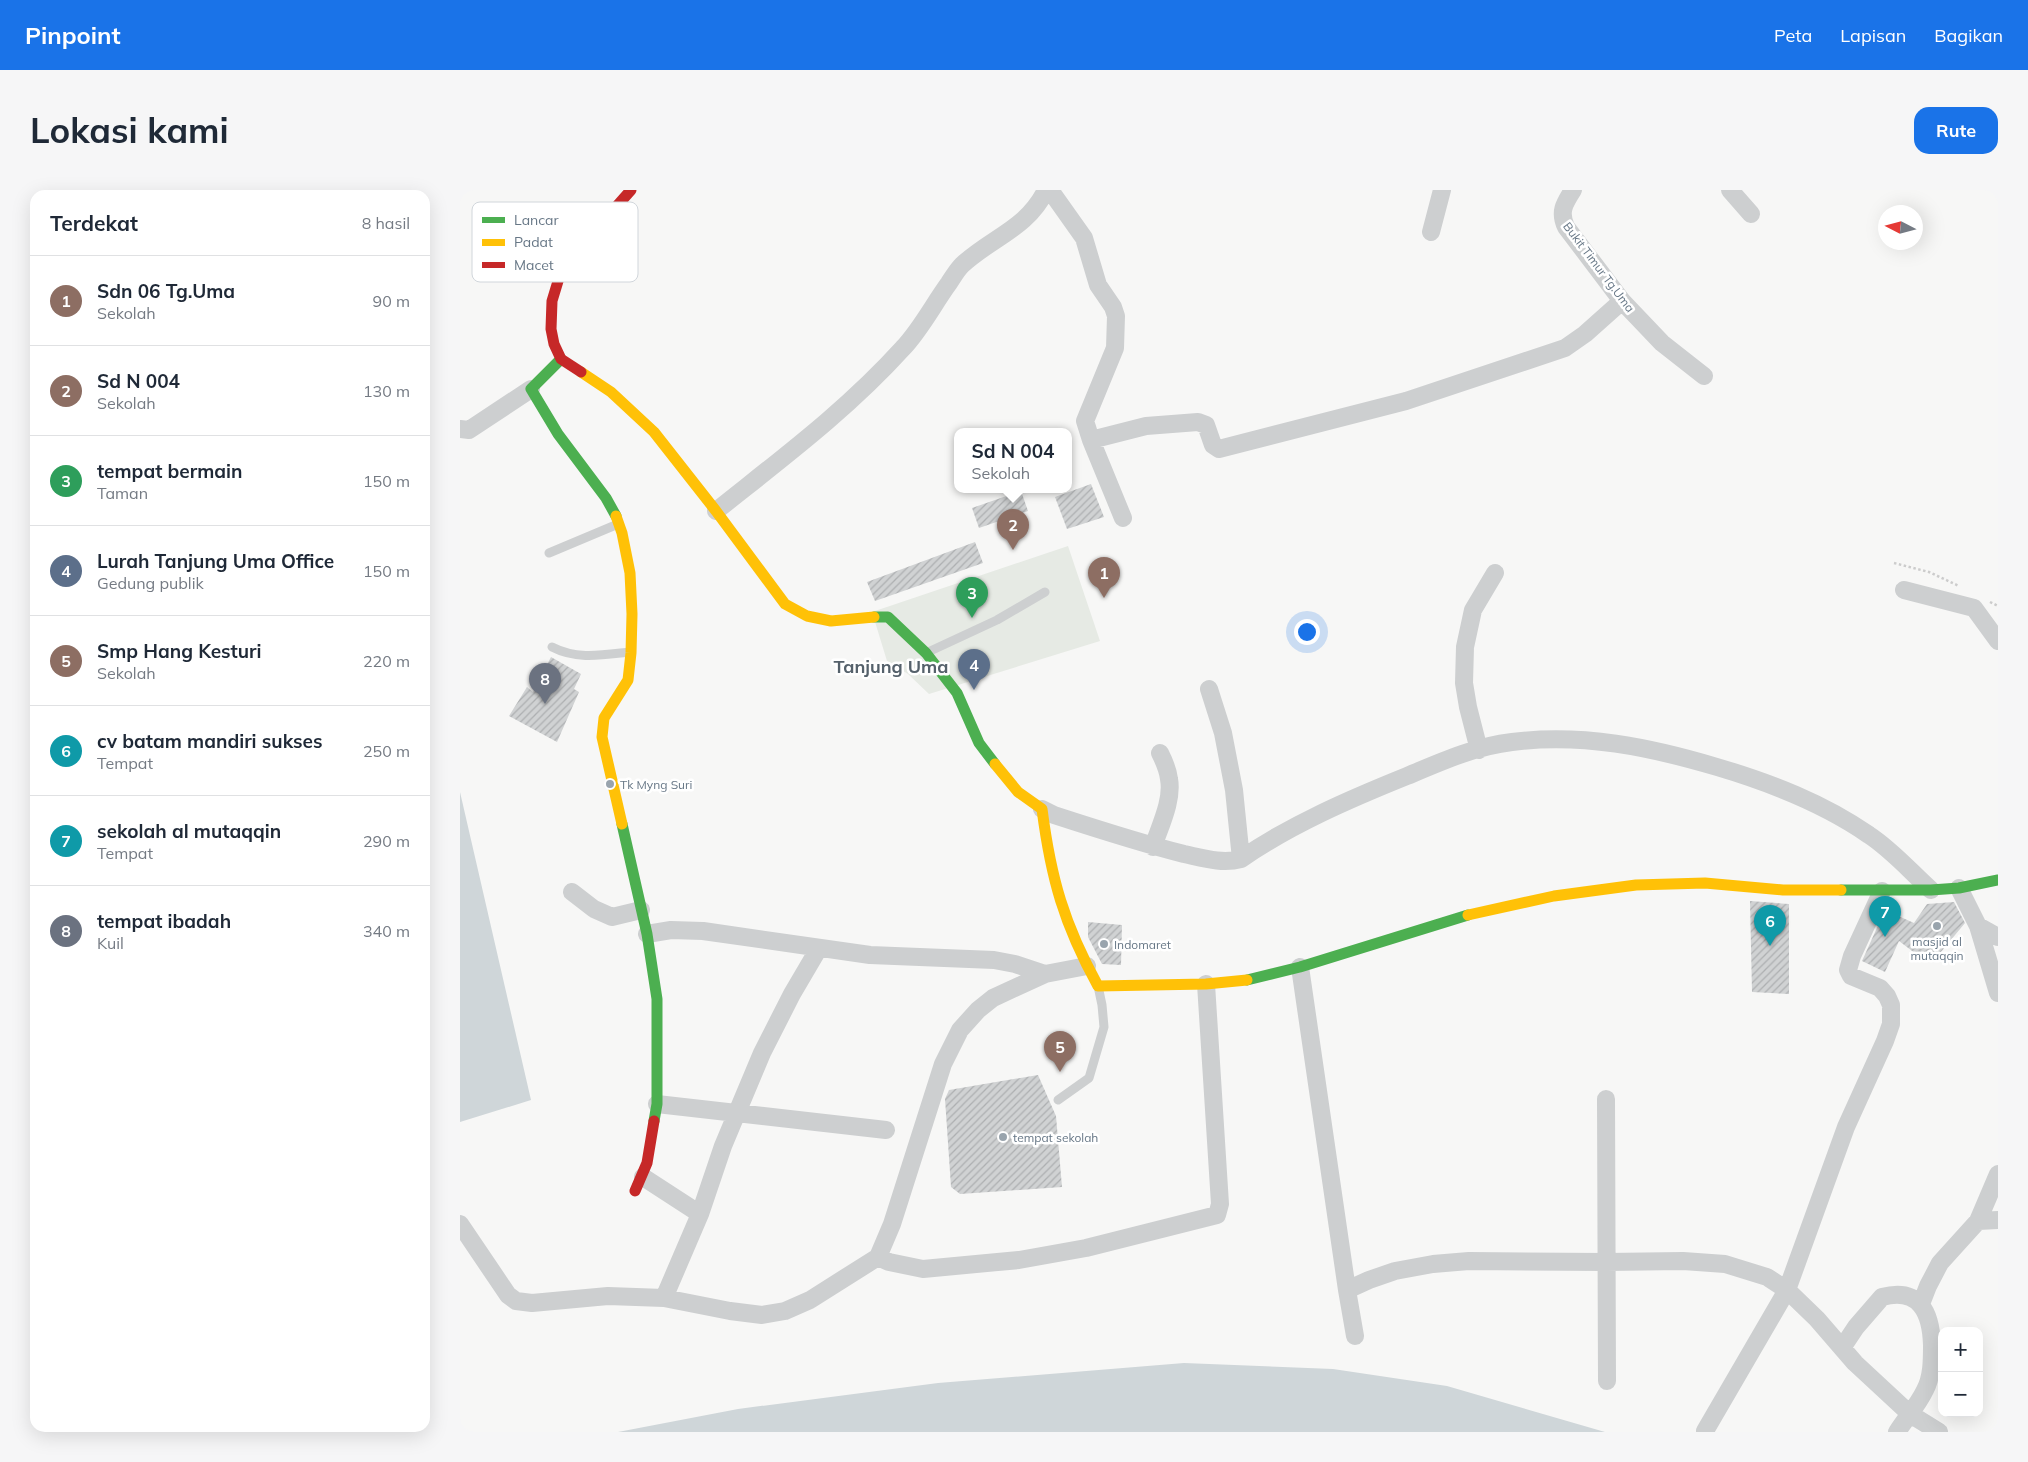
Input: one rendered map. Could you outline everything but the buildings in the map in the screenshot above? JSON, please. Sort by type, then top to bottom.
[{"type":"street","points":[[620,202],[631,190]]},
{"type":"street","points":[[716,511],[838,413],[903,348],[918,330],[961,266],[992,241],[1017,226],[1034,211],[1046,190]]},
{"type":"street","points":[[1050,190],[1084,238],[1098,285],[1113,307],[1116,316],[1115,348],[1085,421],[1123,518]]},
{"type":"street","points":[[1431,232],[1442,190]]},
{"type":"street","name":"Bukit Timur Tg.Uma","points":[[1573,190],[1564,204],[1562,218],[1566,227],[1622,302],[1662,343],[1704,376]]},
{"type":"street","points":[[1730,190],[1751,214]]},
{"type":"street","points":[[558,282],[552,301],[551,329],[554,344],[561,359],[612,392],[654,432],[785,604],[807,616],[831,621],[867,617],[888,618],[926,653],[957,693],[979,743],[1018,792],[1054,815],[1154,847],[1213,860],[1233,861],[1241,859],[1327,810],[1440,762],[1510,742],[1580,739],[1638,746],[1683,756],[1767,782],[1839,815],[1886,847],[1932,890]]},
{"type":"street","points":[[1091,440],[1146,426],[1198,422],[1206,425],[1213,445],[1219,449],[1336,420],[1406,401],[1565,348],[1585,334],[1622,302]]},
{"type":"street","points":[[460,429],[468,430],[531,389],[561,359]]},
{"type":"street","points":[[531,389],[547,418],[574,458],[606,499],[627,546],[630,578],[631,652],[628,680],[603,718],[602,737],[642,910],[656,999],[657,1104],[652,1141],[639,1184],[700,1214]]},
{"type":"street","points":[[1479,750],[1464,683],[1465,646],[1473,610],[1495,574]]},
{"type":"street","points":[[1904,590],[1974,608],[1998,641]]},
{"type":"street","points":[[1209,690],[1223,733],[1234,790],[1241,859]]},
{"type":"street","points":[[1154,847],[1169,795],[1170,785],[1168,771],[1160,753]]},
{"type":"street","points":[[1042,809],[1051,873],[1059,902],[1078,950],[1098,986],[1206,984],[1246,980],[1300,966],[1460,917],[1554,896],[1663,883],[1705,883],[1783,890],[1882,891],[1959,888],[1998,880]]},
{"type":"street","points":[[1959,888],[1978,926],[1998,993]]},
{"type":"street","points":[[1705,1431],[1787,1290],[1843,1136],[1885,1041],[1890,1024],[1891,1005],[1887,996],[1880,988],[1851,976],[1848,970],[1852,956],[1882,891]]},
{"type":"street","points":[[572,892],[594,909],[612,918],[642,910]]},
{"type":"street","points":[[1978,926],[1998,937]]},
{"type":"street","points":[[646,934],[671,930],[703,930],[870,955],[994,960],[1015,964],[1045,974]]},
{"type":"street","points":[[664,1298],[700,1214],[723,1146],[762,1053],[792,994],[819,948]]},
{"type":"street","points":[[460,1224],[508,1295],[516,1301],[532,1303],[608,1296],[664,1298],[730,1312],[762,1315],[785,1311],[810,1300],[878,1257],[892,1224],[943,1064],[960,1030],[978,1010],[993,998],[1045,974],[1087,966]]},
{"type":"street","points":[[1300,966],[1355,1336]]},
{"type":"street","points":[[878,1257],[889,1262],[923,1269],[1019,1260],[1086,1248],[1217,1214],[1220,1204],[1206,984]]},
{"type":"street","points":[[1606,1099],[1607,1381]]},
{"type":"street","points":[[657,1104],[886,1130]]},
{"type":"street","points":[[1921,1304],[1940,1263],[1978,1221],[1998,1174]]},
{"type":"street","points":[[1978,1221],[1998,1220]]},
{"type":"street","points":[[1347,1290],[1395,1271],[1433,1264],[1469,1261],[1683,1261],[1725,1264],[1767,1278],[1787,1290],[1817,1319],[1855,1363],[1910,1414],[1939,1432]]},
{"type":"street","points":[[1842,1348],[1856,1327],[1882,1297],[1904,1296],[1921,1304],[1926,1310],[1930,1322],[1932,1357],[1930,1376],[1925,1390],[1897,1432]]},
{"type":"lane","points":[[548,553],[618,524]]},
{"type":"lane","points":[[926,653],[997,620],[1045,592]]},
{"type":"lane","points":[[552,647],[576,655],[596,656],[631,652]]},
{"type":"lane","points":[[1058,1100],[1089,1078],[1104,1027],[1098,986]]},
{"type":"path","points":[[1894,563],[1929,572],[1963,588]]},
{"type":"path","points":[[1989,602],[1998,606]]},
{"type":"shaded area","points":[[1068,546],[1100,641],[929,694],[908,674],[887,661],[872,612]]},
{"type":"shaded area","points":[[460,792],[531,1100],[460,1122]]},
{"type":"shaded area","points":[[1184,1363],[1333,1369],[1447,1386],[1605,1432],[618,1432],[738,1409],[938,1383]]},
{"type":"traffic: fast","points":[[561,359],[531,389],[558,434],[606,498],[616,516]]},
{"type":"traffic: fast","points":[[874,617],[888,617],[926,653],[957,693],[979,743],[995,764]]},
{"type":"traffic: fast","points":[[622,824],[647,934],[657,999],[657,1104],[654,1121]]},
{"type":"traffic: fast","points":[[1841,890],[1931,890],[1959,888],[1998,880]]},
{"type":"traffic: fast","points":[[1247,980],[1300,967],[1468,915]]},
{"type":"traffic: slow","points":[[581,372],[611,392],[654,432],[785,604],[807,616],[831,621],[874,617]]},
{"type":"traffic: slow","points":[[616,516],[622,533],[630,573],[631,653],[628,680],[604,718],[602,737],[622,824]]},
{"type":"traffic: slow","points":[[995,764],[1018,792],[1042,809],[1050,857],[1061,901],[1076,942],[1098,986],[1206,984],[1247,980]]},
{"type":"traffic: slow","points":[[1468,915],[1554,896],[1636,885],[1705,883],[1783,890],[1841,890]]},
{"type":"traffic: jam","points":[[620,202],[631,190]]},
{"type":"traffic: jam","points":[[558,282],[552,301],[551,329],[554,344],[561,359],[581,372]]},
{"type":"traffic: jam","points":[[635,1191],[647,1163],[654,1121]]},
{"type":"place","name":"Sd N 004","points":[[1013,550]]},
{"type":"place","name":"Sdn 06 Tg.Uma","points":[[1104,598]]},
{"type":"place","name":"tempat bermain","points":[[972,618]]},
{"type":"place","name":"Lurah Tanjung Uma Office","points":[[974,690]]},
{"type":"place","name":"tempat ibadah","points":[[545,704]]},
{"type":"place","name":"Tk Myng Suri","points":[[610,784]]},
{"type":"place","name":"masjid al mutaqqin","points":[[1937,926]]},
{"type":"place","name":"sekolah al mutaqqin","points":[[1885,937]]},
{"type":"place","name":"Indomaret","points":[[1104,944]]},
{"type":"place","name":"cv batam mandiri sukses","points":[[1770,946]]},
{"type":"place","name":"Smp Hang Kesturi","points":[[1060,1072]]},
{"type":"place","name":"tempat sekolah","points":[[1003,1137]]},
{"type":"district","name":"Tanjung Uma","points":[[891,666]]}]
